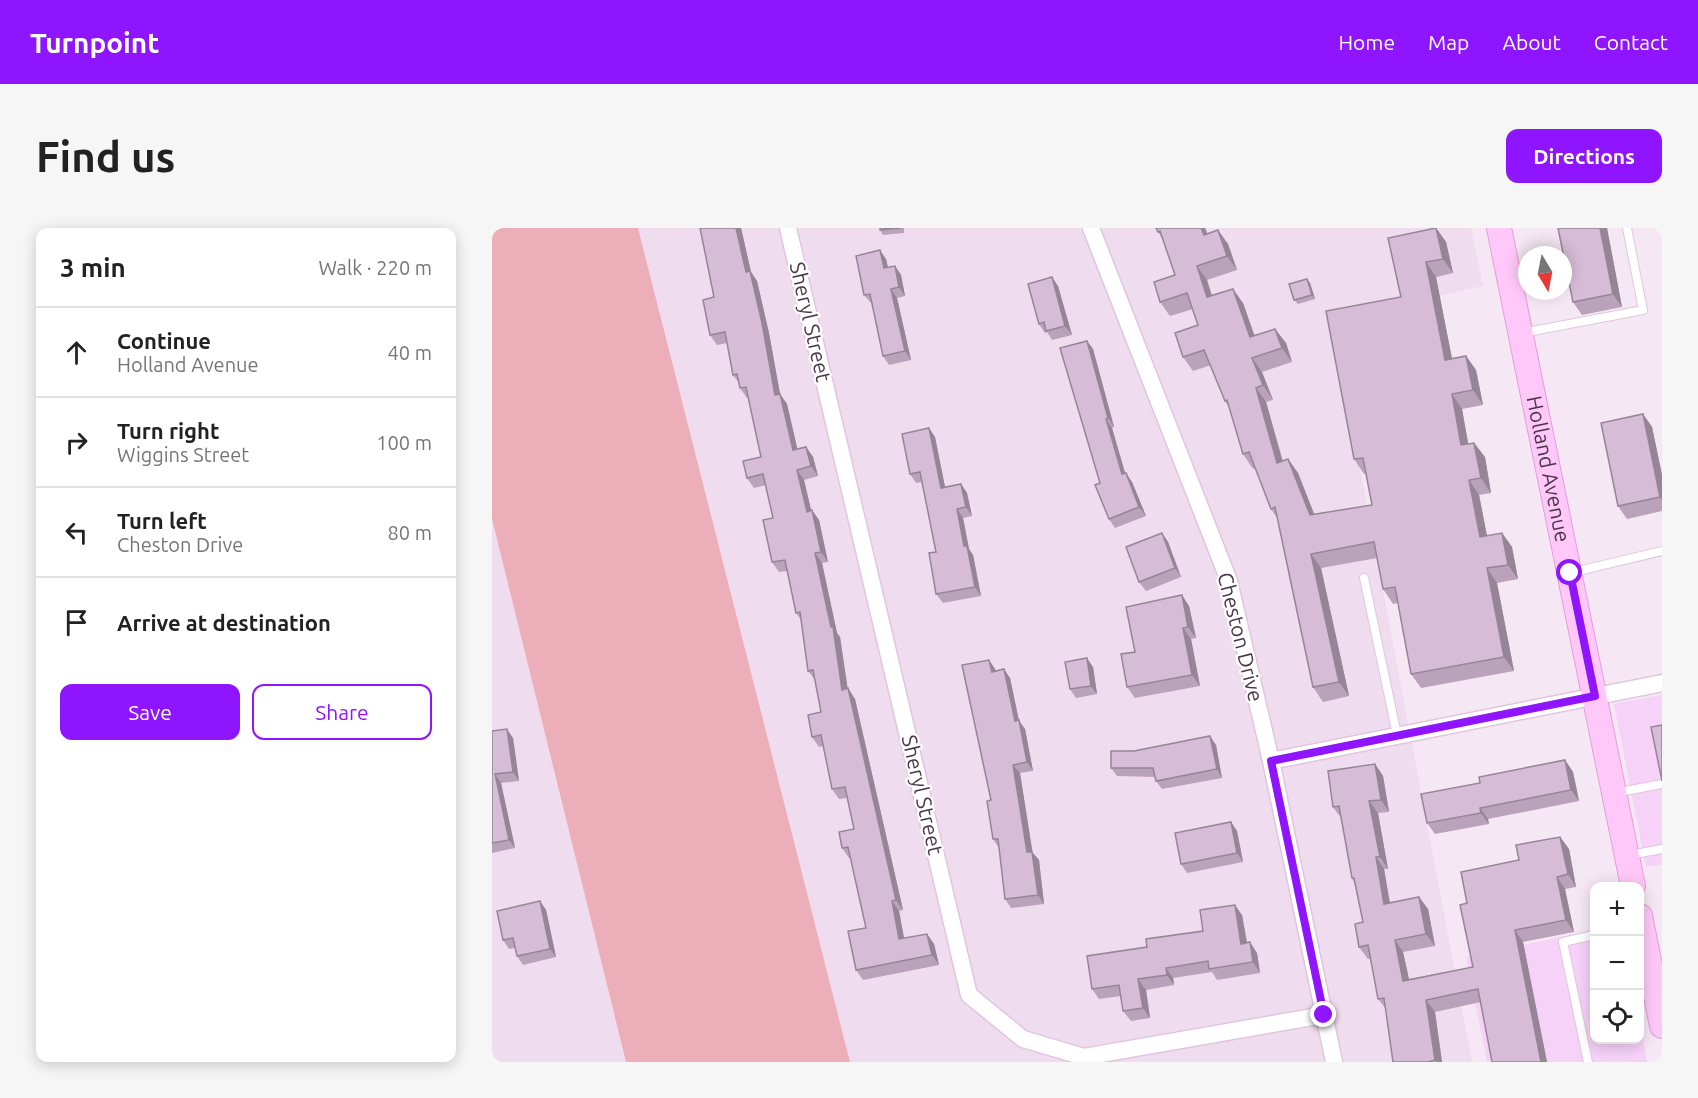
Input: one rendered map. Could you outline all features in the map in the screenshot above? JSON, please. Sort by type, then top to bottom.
[{"type":"main road","name":"Holland Avenue","points":[[1499,228],[1633,882]]},
{"type":"main road","points":[[1643,936],[1662,1026]]},
{"type":"street","name":"Sheryl Street","points":[[788,228],[969,995],[1023,1039],[1084,1057],[1324,1015]]},
{"type":"street","name":"Cheston Drive","points":[[1091,228],[1229,581],[1271,761],[1334,1062]]},
{"type":"street","points":[[1271,761],[1662,683]]},
{"type":"lane","points":[[1521,333],[1643,310],[1627,228]]},
{"type":"lane","points":[[1570,573],[1662,551]]},
{"type":"lane","points":[[1364,578],[1397,735]]},
{"type":"lane","points":[[1615,794],[1662,784]]},
{"type":"lane","points":[[1627,855],[1662,849]]},
{"type":"lane","points":[[1588,1062],[1563,942],[1590,936]]},
{"type":"shaded area","points":[[492,228],[638,228],[850,1062],[626,1062],[492,519]]},
{"type":"shaded area","points":[[638,228],[1471,228],[1483,286],[1332,320],[1472,1062],[850,1062]]},
{"type":"shaded area","points":[[492,519],[626,1062],[492,1062]]},
{"type":"shaded area","points":[[1662,695],[1662,864],[1646,867],[1614,704]]},
{"type":"shaded area","points":[[1590,931],[1590,1044],[1644,1044],[1647,1062],[1487,1062],[1466,957]]},
{"type":"building","points":[[700,228],[736,228],[746,272],[750,271],[775,395],[780,394],[793,450],[806,447],[811,466],[797,470],[807,512],[812,510],[821,552],[815,553],[831,627],[833,627],[842,690],[848,688],[896,900],[892,901],[899,939],[927,934],[932,955],[856,970],[848,931],[866,928],[848,847],[842,848],[839,832],[854,829],[845,787],[832,789],[821,735],[812,737],[808,715],[821,712],[813,670],[808,671],[800,612],[796,613],[785,560],[772,562],[763,520],[773,518],[763,474],[747,478],[743,461],[761,457],[746,387],[740,388],[737,374],[733,375],[725,332],[710,335],[703,300],[714,297]]},
{"type":"building","points":[[1156,228],[1201,228],[1204,235],[1218,230],[1227,256],[1197,266],[1207,297],[1233,289],[1250,337],[1275,329],[1282,348],[1252,358],[1263,385],[1256,388],[1277,463],[1288,459],[1310,515],[1372,505],[1363,458],[1354,459],[1326,311],[1401,297],[1388,238],[1436,228],[1443,259],[1426,262],[1445,360],[1466,356],[1473,390],[1452,394],[1461,445],[1474,443],[1481,478],[1469,480],[1480,537],[1502,533],[1508,565],[1487,568],[1504,657],[1411,674],[1395,587],[1383,589],[1374,542],[1311,554],[1339,682],[1313,687],[1275,507],[1271,509],[1249,452],[1243,454],[1227,400],[1225,401],[1204,350],[1183,357],[1175,333],[1198,325],[1187,293],[1160,302],[1154,282],[1175,275],[1160,231],[1158,232]]},
{"type":"building","points":[[1558,228],[1600,228],[1613,294],[1573,302],[1572,246],[1562,246]]},
{"type":"building","points":[[880,250],[884,268],[895,266],[899,287],[891,289],[905,351],[883,356],[870,294],[864,295],[856,256]]},
{"type":"building","points":[[1052,277],[1065,326],[1046,331],[1044,322],[1039,324],[1028,284]]},
{"type":"building","points":[[1307,279],[1312,295],[1294,300],[1289,284]]},
{"type":"building","points":[[1087,341],[1122,474],[1126,473],[1139,507],[1109,519],[1095,485],[1100,483],[1060,348]]},
{"type":"building","points":[[1643,414],[1660,497],[1618,506],[1601,423]]},
{"type":"building","points":[[929,428],[941,488],[961,484],[966,507],[957,509],[975,587],[936,594],[929,553],[936,552],[920,472],[910,474],[902,434]]},
{"type":"building","points":[[1162,533],[1175,568],[1139,582],[1126,547]]},
{"type":"building","points":[[1182,595],[1188,627],[1183,628],[1192,675],[1127,687],[1121,654],[1135,652],[1126,607]]},
{"type":"building","points":[[1087,658],[1091,686],[1070,689],[1065,662]]},
{"type":"building","points":[[989,660],[992,672],[1004,669],[1015,721],[1019,720],[1027,762],[1013,765],[1027,852],[1032,852],[1038,895],[1005,899],[998,839],[993,839],[987,801],[991,800],[962,665]]},
{"type":"building","points":[[1662,725],[1662,781],[1651,727]]},
{"type":"building","points":[[507,729],[513,772],[495,774],[509,840],[492,843],[492,731]]},
{"type":"building","points":[[1210,736],[1217,769],[1156,781],[1153,768],[1111,768],[1111,751],[1134,751]]},
{"type":"building","points":[[1565,760],[1571,790],[1480,808],[1481,813],[1427,823],[1421,794],[1480,783],[1479,777]]},
{"type":"building","points":[[1375,764],[1381,800],[1369,801],[1380,857],[1376,857],[1384,904],[1419,897],[1426,934],[1395,940],[1403,981],[1473,967],[1460,905],[1467,903],[1461,872],[1519,860],[1516,845],[1560,837],[1568,874],[1557,877],[1566,920],[1515,930],[1541,1062],[1492,1062],[1478,989],[1426,1000],[1435,1060],[1393,1062],[1384,998],[1378,999],[1368,945],[1359,947],[1355,924],[1363,922],[1354,878],[1352,878],[1339,806],[1333,807],[1328,771]]},
{"type":"building","points":[[1231,822],[1237,853],[1181,864],[1175,833]]},
{"type":"building","points":[[540,901],[550,949],[517,956],[513,938],[503,940],[497,911]]},
{"type":"building","points":[[1235,905],[1241,944],[1250,942],[1253,962],[1209,969],[1208,961],[1166,968],[1167,975],[1138,979],[1143,1008],[1123,1011],[1119,985],[1092,989],[1087,956],[1147,947],[1146,939],[1203,931],[1200,910]]},
{"type":"route","points":[[1324,1015],[1271,761],[1595,696],[1570,573]]}]
